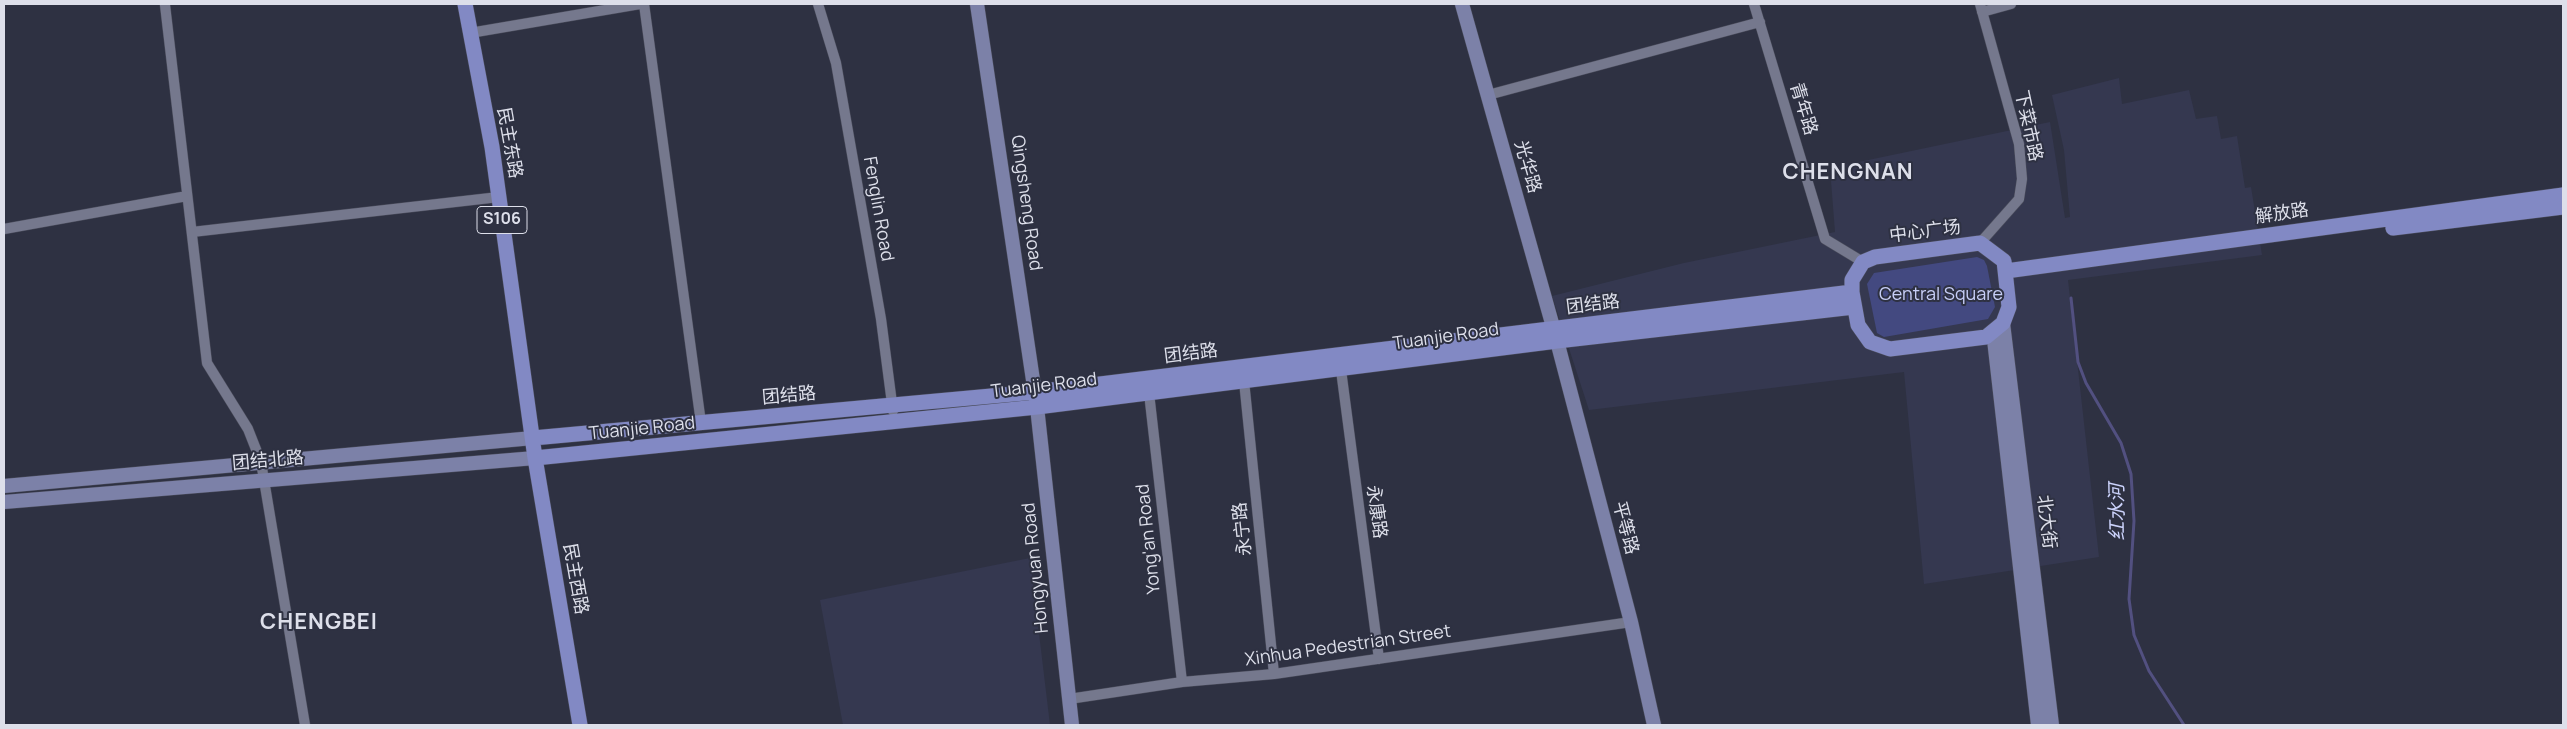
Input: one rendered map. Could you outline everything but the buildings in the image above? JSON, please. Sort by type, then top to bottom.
[{"type":"main road","name":"民主东路","points":[[465,4],[499,197],[533,438]]},
{"type":"main road","name":"Qingsheng Road","points":[[978,4],[1036,399]]},
{"type":"main road","name":"光华路","points":[[1462,4],[1555,335]]},
{"type":"main road","name":"解放路","points":[[2007,276],[2563,195]]},
{"type":"main road","name":"解放路","points":[[2007,276],[2563,208]]},
{"type":"main road","name":"中心广场","points":[[1863,262],[1874,257],[1980,243],[2004,261],[2007,276]]},
{"type":"main road","points":[[1863,262],[1852,280],[1852,292],[1858,325],[1870,342],[1890,349],[1986,337],[1998,327],[2009,307],[2007,276]]},
{"type":"main road","name":"团结路","points":[[533,438],[892,405],[1036,399],[1555,335],[1852,292]]},
{"type":"main road","name":"团结路","points":[[1555,335],[1854,307]]},
{"type":"main road","name":"北大街","points":[[1998,327],[2038,725]]},
{"type":"main road","name":"北大街","points":[[1998,327],[2052,725]]},
{"type":"main road","name":"Tuanjie Road","points":[[535,458],[894,422],[1036,399],[1149,392],[1341,370],[1555,335]]},
{"type":"main road","name":"平等路","points":[[1555,335],[1631,622],[1654,725]]},
{"type":"main road","name":"Hongyuan Road","points":[[1036,399],[1072,725]]},
{"type":"main road","name":"民主西路","points":[[533,438],[580,725]]},
{"type":"main road","name":"团结北路","points":[[4,486],[533,438]]},
{"type":"main road","name":"团结北路","points":[[4,502],[535,458]]},
{"type":"street","points":[[470,33],[640,4]]},
{"type":"street","points":[[644,4],[701,423]]},
{"type":"street","name":"Fenglin Road","points":[[818,4],[836,63],[881,319],[894,422]]},
{"type":"street","name":"青年路","points":[[1754,4],[1825,239],[1863,262]]},
{"type":"street","points":[[1981,8],[2011,4]]},
{"type":"street","points":[[165,5],[207,363],[248,429],[261,462],[305,725]]},
{"type":"street","name":"下菜市路","points":[[1980,243],[2019,199],[2022,179],[2019,144],[1981,8]]},
{"type":"street","points":[[1488,95],[1760,22]]},
{"type":"street","points":[[4,229],[187,196]]},
{"type":"street","points":[[192,232],[499,197]]},
{"type":"street","name":"永康路","points":[[1341,370],[1379,659]]},
{"type":"street","name":"永宁路","points":[[1244,381],[1274,674]]},
{"type":"street","name":"Yong'an Road","points":[[1149,392],[1182,682]]},
{"type":"street","name":"Xinhua Pedestrian Street","points":[[1069,699],[1182,682],[1274,674],[1631,622]]},
{"type":"shaded area","points":[[2119,78],[2122,104],[2189,90],[2196,119],[2217,116],[2221,139],[2237,136],[2245,188],[2251,187],[2262,255],[2068,280],[2099,557],[1924,584],[1904,372],[1589,410],[1552,296],[1684,263],[1835,232],[1830,168],[2050,122],[2065,218],[2070,217],[2064,150],[2052,95]]},
{"type":"shaded area","points":[[1030,558],[1050,725],[843,725],[820,600]]},
{"type":"green space","name":"Central Square","points":[[1977,257],[1984,260],[1987,266],[1995,307],[1988,319],[1884,337],[1877,333],[1867,284],[1874,273]]},
{"type":"waterway","name":"红水河","points":[[2071,298],[2078,362],[2086,383],[2121,443],[2131,474],[2134,521],[2129,599],[2134,635],[2149,671],[2184,725]]},
{"type":"district","name":"CHENGNAN","points":[[1848,173]]},
{"type":"district","name":"CHENGBEI","points":[[319,623]]}]
